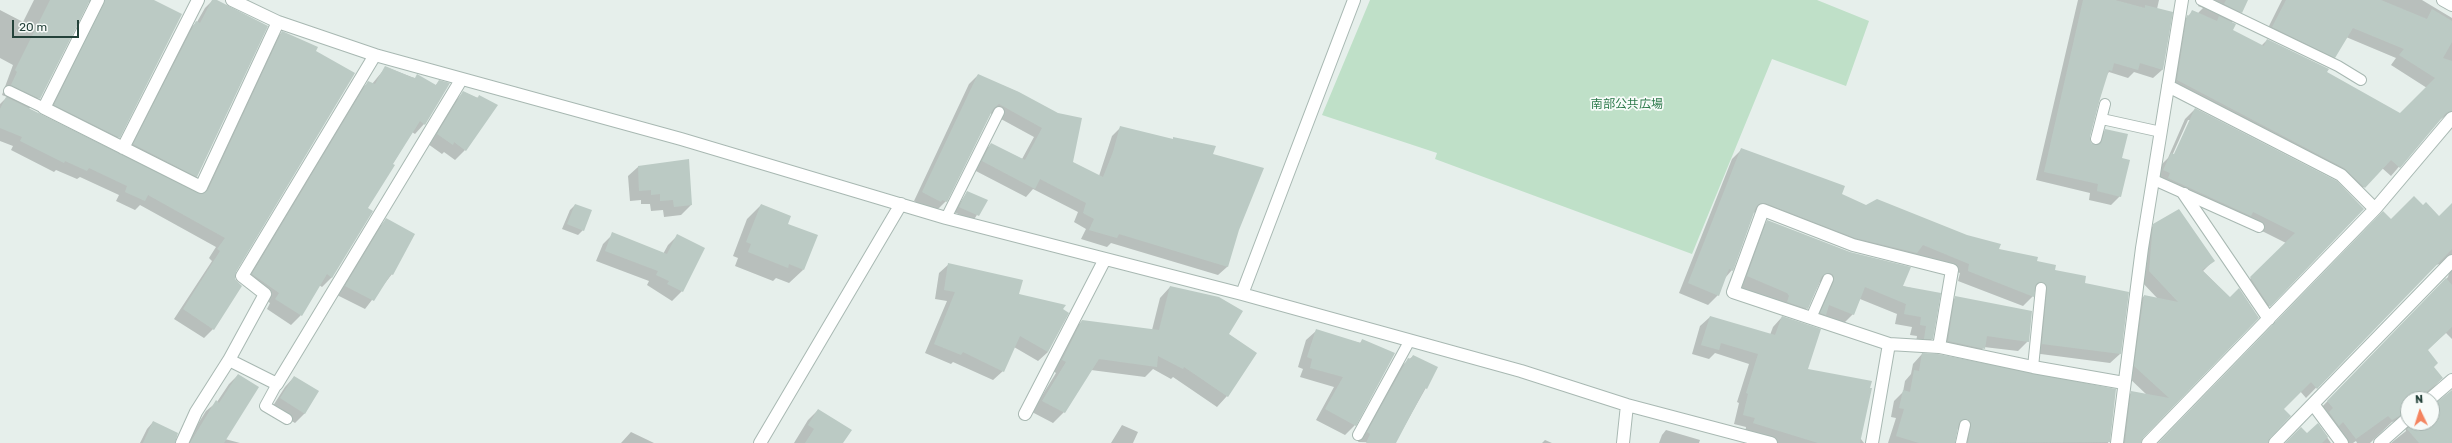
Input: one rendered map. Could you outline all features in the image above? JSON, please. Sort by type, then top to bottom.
[{"type":"street","points":[[98,0],[44,108],[201,187],[278,22]]},
{"type":"street","points":[[123,148],[198,0]]},
{"type":"street","points":[[232,0],[278,22],[375,55],[461,80],[681,139],[946,218],[1242,294],[1521,371],[1627,405],[1771,443]]},
{"type":"street","points":[[1242,294],[1354,0]]},
{"type":"street","points":[[2117,443],[2142,248],[2154,180],[2180,0]]},
{"type":"street","points":[[2443,0],[2452,5]]},
{"type":"street","points":[[182,443],[196,412],[229,360],[265,294],[242,276],[375,55]]},
{"type":"street","points":[[229,360],[277,384],[461,80]]},
{"type":"street","points":[[2168,86],[2341,175],[2375,210]]},
{"type":"street","points":[[2148,443],[2375,210],[2452,118]]},
{"type":"street","points":[[2184,194],[2269,319]]},
{"type":"street","points":[[760,443],[901,204]]},
{"type":"street","points":[[1939,347],[1952,270],[1853,245],[1763,210],[1733,292],[1888,344],[1939,347],[2033,367],[2124,383]]},
{"type":"street","points":[[1025,414],[1105,259]]},
{"type":"street","points":[[2275,443],[2452,261]]},
{"type":"street","points":[[1872,443],[1888,344]]},
{"type":"street","points":[[2439,391],[2452,380]]},
{"type":"street","points":[[2313,404],[2342,443]]},
{"type":"street","points":[[1623,443],[1627,405]]},
{"type":"street","points":[[2380,443],[2400,425]]},
{"type":"lane","points":[[2201,0],[2338,66],[2361,80]]},
{"type":"lane","points":[[8,91],[44,108]]},
{"type":"lane","points":[[2096,139],[2105,104]]},
{"type":"lane","points":[[946,218],[999,112]]},
{"type":"lane","points":[[2102,119],[2161,132]]},
{"type":"lane","points":[[2154,180],[2259,227]]},
{"type":"lane","points":[[1811,318],[1828,279]]},
{"type":"lane","points":[[2033,367],[2041,288]]},
{"type":"lane","points":[[1358,435],[1410,340]]},
{"type":"lane","points":[[277,384],[265,406],[287,419]]},
{"type":"lane","points":[[1961,443],[1965,425]]},
{"type":"green space","name":"南部公共広場","points":[[1370,0],[1817,0],[1869,21],[1846,86],[1772,59],[1692,254],[1435,159],[1437,153],[1322,115]]},
{"type":"building","points":[[50,0],[90,0],[40,99],[11,85],[17,72],[15,70]]},
{"type":"building","points":[[105,0],[154,0],[182,14],[120,138],[54,105]]},
{"type":"building","points":[[212,0],[217,0],[268,26],[197,177],[133,144],[196,21],[200,23]]},
{"type":"building","points":[[2083,0],[2115,0],[2145,8],[2145,5],[2173,12],[2163,70],[2140,63],[2138,70],[2114,63],[2112,71],[2109,70],[2099,102],[2090,137],[2091,143],[2097,145],[2101,143],[2105,129],[2128,134],[2122,158],[2130,160],[2121,197],[2097,191],[2098,184],[2044,172]]},
{"type":"building","points":[[2226,0],[2248,0],[2242,13],[2224,4]]},
{"type":"building","points":[[2286,0],[2381,0],[2427,19],[2432,9],[2452,21],[2452,42],[2443,58],[2452,61],[2452,111],[2446,113],[2400,168],[2391,160],[2365,188],[2344,168],[2177,80],[2187,15],[2189,16],[2192,10],[2217,21],[2219,16],[2236,24],[2233,30],[2264,46],[2267,39],[2329,69],[2327,72],[2400,113],[2435,78],[2399,55],[2404,49],[2353,28],[2335,58],[2272,27]]},
{"type":"building","points":[[282,31],[318,47],[316,51],[355,73],[236,272],[235,279],[242,286],[214,330],[183,309],[220,251],[217,249],[225,238],[148,195],[145,201],[125,192],[127,186],[89,168],[87,171],[65,161],[64,163],[20,141],[22,137],[0,128],[0,109],[6,97],[202,194],[208,190]]},
{"type":"building","points":[[385,66],[415,78],[417,74],[436,85],[439,80],[450,83],[425,125],[420,121],[393,164],[395,165],[368,208],[373,211],[332,278],[327,274],[302,316],[275,299],[279,293],[252,274],[368,81],[375,84]]},
{"type":"building","points":[[978,74],[1019,92],[1058,113],[1082,118],[1073,162],[1103,177],[1113,152],[1120,126],[1173,139],[1173,137],[1216,146],[1213,154],[1264,168],[1239,230],[1228,267],[1119,234],[1117,238],[1089,230],[1094,219],[1083,213],[1086,203],[1040,179],[1035,189],[982,161],[991,143],[1025,160],[1042,128],[999,104],[993,109],[947,202],[942,200],[941,202],[922,192]]},
{"type":"building","points":[[463,91],[478,98],[479,95],[498,105],[466,151],[454,142],[453,145],[437,134]]},
{"type":"building","points":[[2195,108],[2337,181],[2364,209],[2270,307],[2250,277],[2295,233],[2253,212],[2251,216],[2168,178],[2170,173],[2163,170],[2171,153],[2174,154]]},
{"type":"building","points":[[1741,148],[1845,186],[1842,194],[1866,205],[1877,199],[1967,235],[2001,244],[1999,249],[2038,257],[2037,261],[2056,265],[2055,270],[2086,276],[2085,283],[2129,292],[2121,354],[2042,344],[2047,289],[2044,283],[2036,284],[2034,297],[1968,271],[1969,264],[1923,245],[1917,253],[1855,238],[1765,203],[1759,204],[1756,207],[1733,271],[1729,269],[1719,296],[1688,283]]},
{"type":"building","points":[[689,159],[692,205],[674,207],[673,200],[660,201],[660,194],[651,195],[651,190],[639,191],[638,166]]},
{"type":"building","points":[[967,191],[988,200],[979,216],[959,207]]},
{"type":"building","points":[[2414,196],[2423,205],[2426,202],[2439,216],[2452,203],[2452,249],[2317,389],[2311,382],[2284,409],[2291,416],[2270,438],[2268,443],[2158,443],[2383,211],[2391,219]]},
{"type":"building","points":[[575,204],[592,210],[584,231],[567,224]]},
{"type":"building","points":[[761,204],[791,216],[788,224],[818,235],[804,270],[789,264],[788,268],[748,252],[751,244],[746,242]]},
{"type":"building","points":[[2179,209],[2215,261],[2202,270],[2230,297],[2239,288],[2259,318],[2143,438],[2141,443],[2125,443],[2131,391],[2169,398],[2134,366],[2144,295],[2178,302],[2149,271],[2153,224]]},
{"type":"building","points":[[386,218],[415,234],[393,275],[391,274],[374,301],[345,286]]},
{"type":"building","points":[[1767,220],[1850,252],[1911,267],[1903,286],[1941,293],[1933,339],[1924,339],[1926,326],[1920,325],[1921,317],[1904,314],[1906,304],[1865,287],[1854,315],[1829,305],[1826,315],[1820,313],[1834,281],[1833,275],[1830,273],[1822,276],[1808,309],[1787,302],[1789,296],[1787,293],[1747,276]]},
{"type":"building","points":[[612,232],[667,254],[677,234],[705,248],[683,292],[667,284],[669,281],[656,275],[658,271],[605,251]]},
{"type":"building","points":[[948,263],[1023,280],[1019,294],[1066,305],[1063,309],[1069,313],[1048,352],[1020,336],[1004,372],[963,352],[961,355],[934,344],[955,292],[944,290]]},
{"type":"building","points":[[2446,278],[2452,285],[2452,327],[2428,350],[2438,363],[2434,367],[2443,378],[2427,391],[2400,391],[2400,416],[2392,420],[2388,416],[2356,439],[2343,422],[2339,426],[2329,412],[2333,408],[2327,401]]},
{"type":"building","points":[[1170,286],[1219,297],[1243,311],[1229,334],[1257,353],[1228,397],[1184,367],[1183,369],[1158,356],[1157,367],[1099,359],[1065,413],[1042,401],[1066,362],[1062,360],[1082,320],[1159,330]]},
{"type":"building","points":[[1955,296],[2032,311],[2029,342],[1987,336],[1985,349],[1948,341]]},
{"type":"building","points":[[1710,316],[1775,335],[1782,316],[1821,329],[1808,369],[1872,381],[1870,388],[1872,388],[1860,443],[1818,443],[1753,423],[1755,418],[1743,415],[1748,394],[1746,393],[1758,354],[1721,343],[1719,350],[1701,345]]},
{"type":"building","points":[[1316,329],[1361,343],[1362,339],[1395,353],[1356,426],[1325,409],[1343,377],[1310,368],[1312,359],[1307,357]]},
{"type":"building","points":[[1922,353],[1938,354],[2116,389],[2110,442],[1968,443],[1971,423],[1966,419],[1959,423],[1955,443],[1919,443],[1896,436],[1904,409],[1899,408],[1903,390],[1910,392],[1914,370],[1919,371]]},
{"type":"building","points":[[1413,355],[1438,367],[1427,389],[1425,388],[1396,443],[1366,443],[1370,434],[1367,432],[1408,358],[1411,359]]},
{"type":"building","points":[[238,374],[259,387],[224,443],[190,443],[216,400],[219,403]]},
{"type":"building","points":[[294,376],[319,391],[305,414],[280,398]]},
{"type":"building","points":[[2452,390],[2452,443],[2419,443],[2409,431],[2440,431],[2440,400]]},
{"type":"building","points":[[818,409],[852,430],[843,443],[805,443],[814,429],[808,425]]},
{"type":"building","points":[[153,421],[178,433],[175,443],[143,443]]},
{"type":"building","points":[[2318,423],[2328,437],[2322,443],[2285,443],[2301,427],[2307,433]]}]
